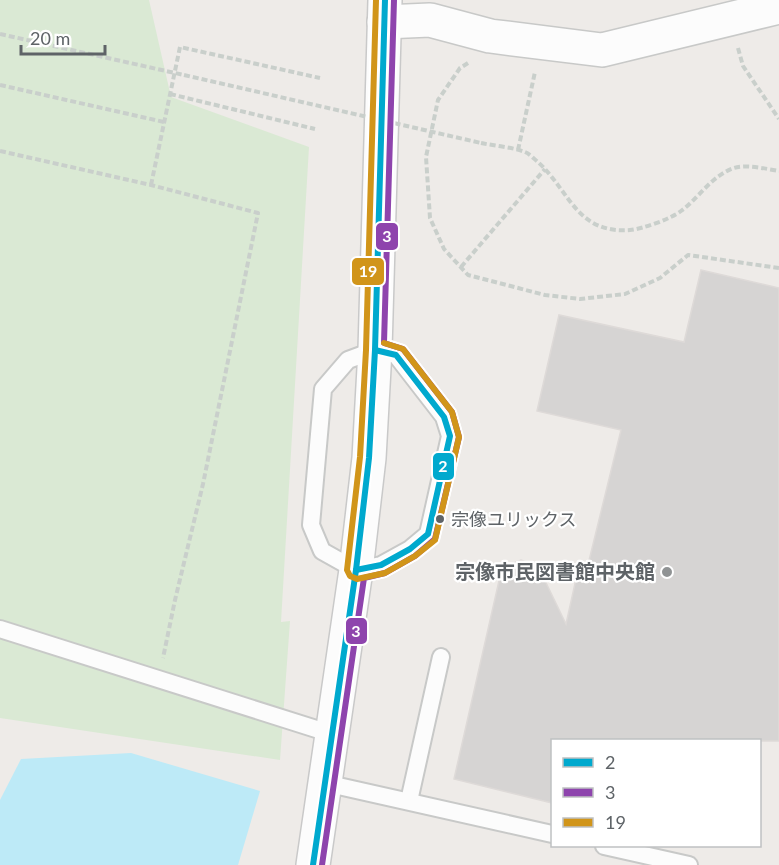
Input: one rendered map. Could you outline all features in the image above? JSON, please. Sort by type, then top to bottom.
[{"type":"street","points":[[313,865],[356,570],[369,458],[375,350],[385,11],[499,38],[602,50],[779,7]]},
{"type":"lane","points":[[375,350],[396,356],[444,417],[450,436],[428,534],[410,549],[381,565],[356,570],[322,551],[311,525],[323,388],[348,360],[375,350]]},
{"type":"lane","points":[[0,629],[332,734]]},
{"type":"lane","points":[[409,801],[441,657]]},
{"type":"lane","points":[[325,783],[551,834]]},
{"type":"lane","points":[[608,847],[689,865]]},
{"type":"path","points":[[730,19],[743,66],[779,119]]},
{"type":"path","points":[[0,34],[527,152],[545,169],[568,201],[585,218],[608,229],[631,230],[681,212],[715,179],[735,168],[779,171]]},
{"type":"path","points":[[499,38],[460,68],[438,100],[426,157],[430,218],[444,249],[468,275],[545,295],[580,299],[625,294],[660,278],[688,255],[779,268]]},
{"type":"path","points":[[518,150],[541,42]]},
{"type":"path","points":[[151,184],[180,47],[320,78]]},
{"type":"path","points":[[0,85],[164,122]]},
{"type":"path","points":[[170,94],[315,129]]},
{"type":"path","points":[[0,151],[151,184],[258,213],[203,484],[159,679]]},
{"type":"path","points":[[461,267],[545,169]]},
{"type":"green space","points":[[0,0],[149,0],[171,97],[309,147],[281,622],[290,621],[280,760],[0,718]]},
{"type":"water","points":[[131,753],[260,791],[238,865],[0,865],[0,800],[21,759]]},
{"type":"building","points":[[701,270],[779,288],[779,741],[761,741],[761,739],[551,739],[551,803],[454,779],[501,572],[509,565],[521,560],[538,566],[566,624],[576,579],[584,581],[621,430],[537,411],[559,315],[684,342]]},
{"type":"transit line","name":"19","points":[[376,0],[366,350],[360,457],[347,570],[350,576],[357,579],[385,573],[415,556],[435,540],[459,437],[452,412],[403,349],[384,343]]},
{"type":"transit line","name":"2","points":[[313,865],[356,570],[369,458],[375,350],[385,0]]},
{"type":"transit line","name":"3","points":[[322,865],[364,578],[385,573],[415,556],[435,539],[459,437],[452,412],[403,349],[384,343],[394,0]]},
{"type":"transit line","name":"2","points":[[356,570],[381,565],[410,549],[428,534],[450,436],[444,417],[396,355],[375,350]]},
{"type":"place","name":"宗像ユリックス","points":[[440,519]]},
{"type":"place","name":"宗像市民図書館中央館","points":[[667,572]]}]
